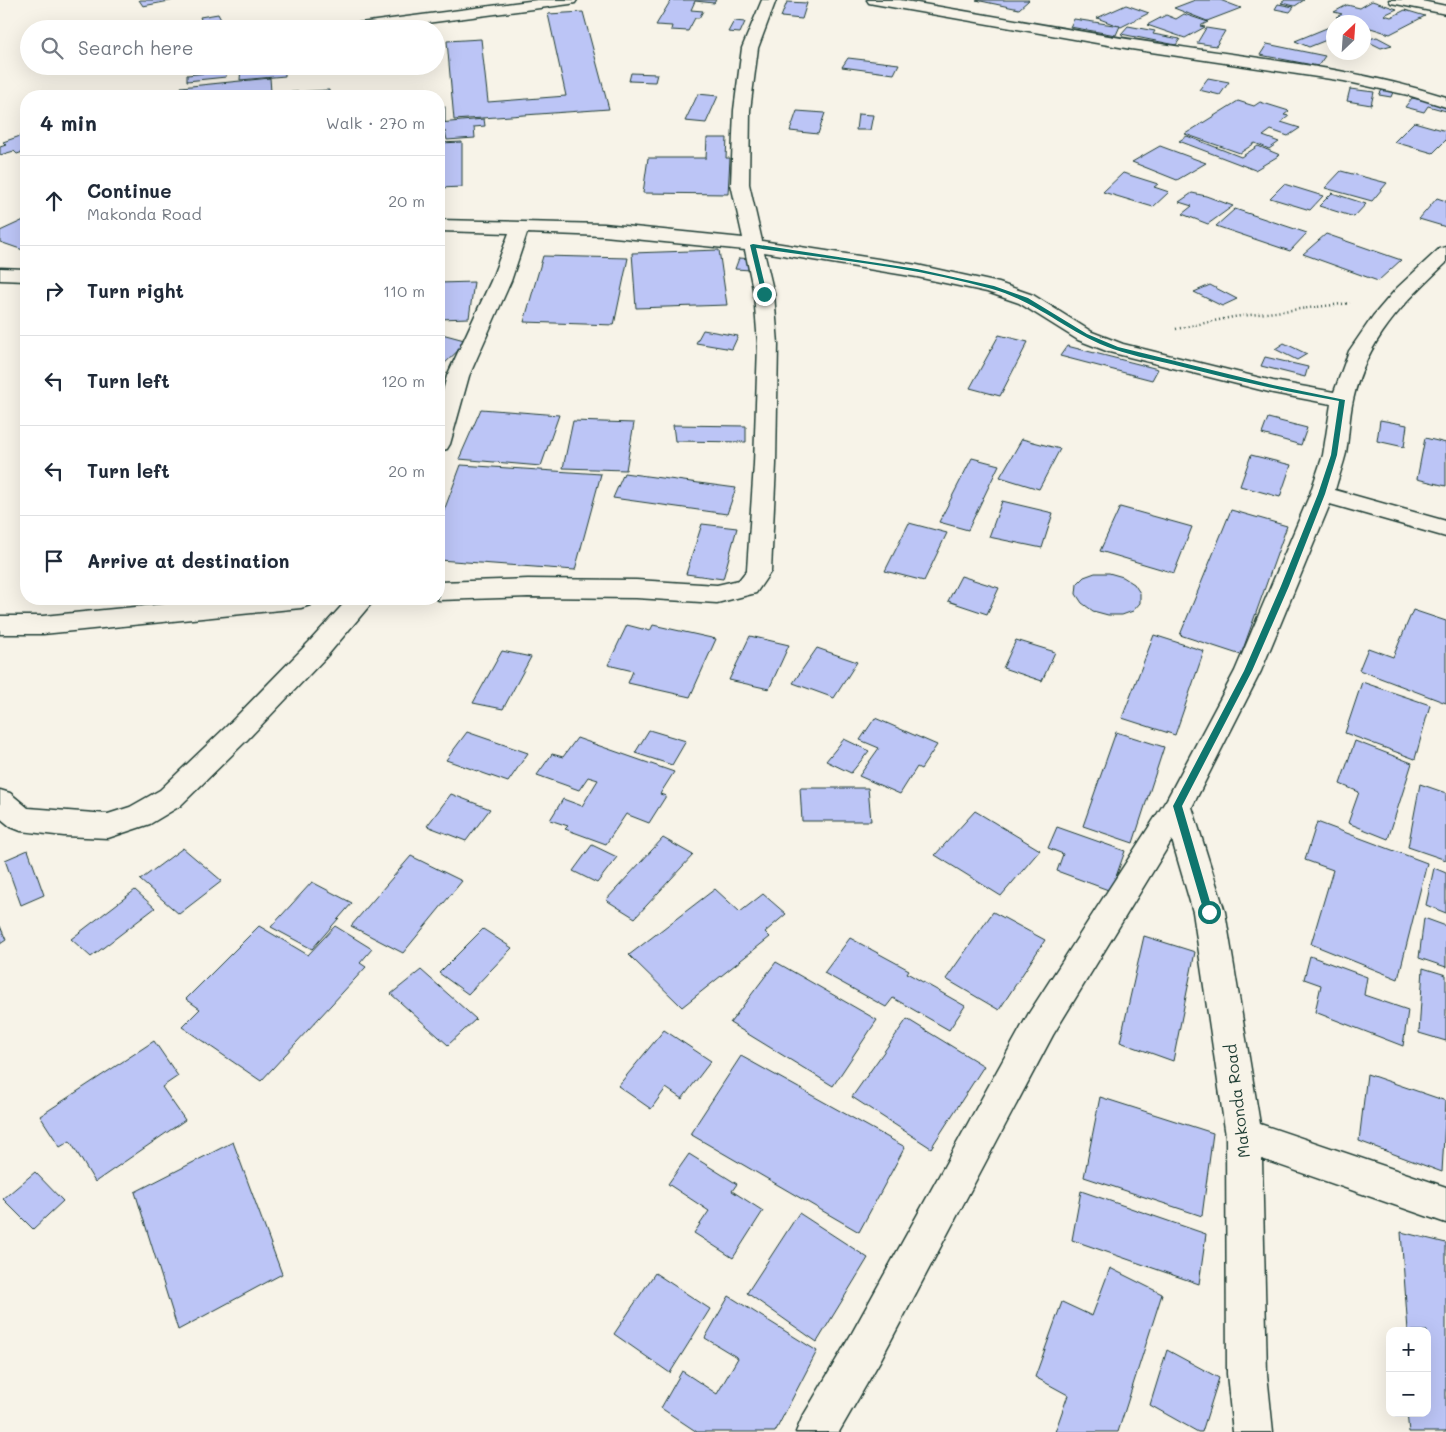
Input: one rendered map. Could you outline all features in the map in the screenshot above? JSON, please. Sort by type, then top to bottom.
[{"type":"street","points":[[415,20],[570,0]]},
{"type":"street","points":[[445,591],[528,588],[626,589],[717,594],[747,588],[759,571],[765,464],[768,344],[764,294],[740,184],[742,110],[750,48],[769,0]]},
{"type":"street","points":[[874,0],[1380,84],[1446,102]]},
{"type":"street","points":[[1396,0],[1446,10]]},
{"type":"street","points":[[445,225],[604,230],[753,245],[917,271],[992,287],[1026,299],[1085,336],[1116,348],[1264,385],[1342,400]]},
{"type":"street","points":[[445,423],[458,376],[501,281],[520,227]]},
{"type":"street","points":[[816,1432],[866,1347],[1041,1024],[1177,806],[1248,671],[1322,494],[1334,455],[1342,400],[1359,351],[1380,320],[1404,292],[1446,253]]},
{"type":"street","points":[[0,274],[20,275]]},
{"type":"street","points":[[1322,494],[1446,529]]},
{"type":"street","points":[[0,625],[43,625],[231,605]]},
{"type":"street","points":[[7,816],[64,824],[108,826],[140,816],[170,798],[264,705],[356,605]]},
{"type":"street","name":"Makonda Road","points":[[1177,806],[1209,912],[1244,1136],[1248,1374],[1253,1432]]},
{"type":"street","points":[[1244,1136],[1446,1206]]},
{"type":"path","points":[[1116,348],[1194,324],[1233,316],[1350,303],[1404,292]]},
{"type":"building","points":[[139,0],[175,0],[143,6]]},
{"type":"building","points":[[671,0],[716,0],[714,3],[695,1],[691,10],[703,11],[699,18],[695,18],[688,31],[671,30],[672,26],[656,25]]},
{"type":"building","points":[[976,0],[1029,0],[1019,9]]},
{"type":"building","points":[[1195,0],[1220,0],[1241,8],[1207,21],[1174,8]]},
{"type":"building","points":[[1285,0],[1304,0],[1295,6],[1281,3]]},
{"type":"building","points":[[1372,1],[1397,9],[1384,15],[1391,17],[1405,10],[1425,16],[1390,34],[1371,28],[1371,15],[1340,15],[1342,14],[1334,12],[1347,5],[1360,8]]},
{"type":"building","points":[[787,2],[807,3],[802,19],[781,17]]},
{"type":"building","points":[[1278,4],[1294,7],[1290,12],[1275,9]]},
{"type":"building","points":[[1126,5],[1149,13],[1121,27],[1097,18]]},
{"type":"building","points":[[583,12],[609,109],[454,120],[447,41],[481,39],[488,102],[566,96],[548,14]]},
{"type":"building","points":[[218,14],[221,20],[201,20],[200,17]]},
{"type":"building","points":[[1184,14],[1208,22],[1200,26],[1205,27],[1185,38],[1147,25],[1166,15],[1176,19]]},
{"type":"building","points":[[1074,19],[1120,26],[1116,35],[1070,27]]},
{"type":"building","points":[[734,21],[745,22],[740,33],[728,32]]},
{"type":"building","points":[[1128,26],[1155,31],[1153,34],[1180,39],[1176,45],[1121,34]]},
{"type":"building","points":[[1206,28],[1225,31],[1216,46],[1197,43]]},
{"type":"building","points":[[1326,28],[1326,40],[1309,47],[1295,41]]},
{"type":"building","points":[[1377,37],[1392,45],[1381,48],[1371,43],[1371,38]]},
{"type":"building","points":[[1267,44],[1325,56],[1318,66],[1260,55]]},
{"type":"building","points":[[848,58],[899,64],[894,74],[842,67]]},
{"type":"building","points":[[631,73],[657,74],[655,82],[629,81]]},
{"type":"building","points":[[187,75],[226,75],[226,77],[187,81]]},
{"type":"building","points":[[240,75],[285,75],[285,76],[240,80]]},
{"type":"building","points":[[270,78],[271,90],[181,90],[181,87]]},
{"type":"building","points":[[1208,78],[1229,82],[1220,95],[1199,90]]},
{"type":"building","points":[[1350,89],[1374,92],[1371,105],[1347,101]]},
{"type":"building","points":[[1382,90],[1393,92],[1391,97],[1379,95]]},
{"type":"building","points":[[698,94],[718,96],[706,123],[685,121]]},
{"type":"building","points":[[1412,98],[1446,105],[1446,111],[1428,106],[1424,112],[1405,107]]},
{"type":"building","points":[[1238,101],[1254,106],[1260,102],[1289,111],[1284,115],[1289,116],[1281,122],[1300,128],[1288,136],[1271,130],[1263,136],[1279,142],[1269,149],[1255,143],[1240,153],[1185,134]]},
{"type":"building","points":[[797,111],[825,113],[818,134],[790,131]]},
{"type":"building","points":[[858,114],[873,115],[870,130],[856,130]]},
{"type":"building","points":[[484,119],[485,126],[474,127],[475,138],[447,140],[445,122]]},
{"type":"building","points":[[1414,122],[1446,131],[1446,140],[1433,153],[1394,142]]},
{"type":"building","points":[[20,136],[20,153],[17,154],[14,151],[0,155],[0,147],[6,145],[3,142]]},
{"type":"building","points":[[1187,136],[1241,157],[1258,146],[1280,155],[1255,170],[1179,141]]},
{"type":"building","points":[[707,138],[727,138],[726,158],[730,158],[728,194],[643,193],[648,158],[706,158]]},
{"type":"building","points":[[462,142],[462,187],[445,188],[445,143]]},
{"type":"building","points":[[1160,146],[1206,163],[1177,180],[1132,162]]},
{"type":"building","points":[[1341,171],[1387,183],[1372,201],[1325,188]]},
{"type":"building","points":[[1123,173],[1158,184],[1154,187],[1169,192],[1153,207],[1103,192]]},
{"type":"building","points":[[1284,184],[1323,196],[1310,210],[1270,198]]},
{"type":"building","points":[[1192,193],[1233,206],[1208,224],[1182,214],[1192,206],[1179,202]]},
{"type":"building","points":[[1332,193],[1366,204],[1354,217],[1319,206]]},
{"type":"building","points":[[1437,198],[1446,201],[1446,227],[1419,219]]},
{"type":"building","points":[[1235,209],[1307,233],[1290,251],[1216,226]]},
{"type":"building","points":[[20,222],[20,249],[0,242],[0,231]]},
{"type":"building","points":[[1326,234],[1401,260],[1378,281],[1303,254]]},
{"type":"building","points":[[719,250],[727,305],[636,308],[632,253]]},
{"type":"building","points":[[543,256],[628,258],[614,325],[524,322]]},
{"type":"building","points":[[739,258],[754,259],[751,270],[735,269]]},
{"type":"building","points":[[474,282],[469,318],[445,319],[445,283]]},
{"type":"building","points":[[1210,285],[1237,299],[1222,306],[1194,292]]},
{"type":"building","points":[[703,330],[738,336],[732,349],[696,343]]},
{"type":"building","points":[[445,335],[468,341],[445,363]]},
{"type":"building","points":[[999,335],[1028,342],[1000,396],[970,388]]},
{"type":"building","points":[[1284,343],[1307,354],[1297,360],[1275,349]]},
{"type":"building","points":[[1067,346],[1158,369],[1152,380],[1060,356]]},
{"type":"building","points":[[1265,357],[1308,367],[1305,377],[1261,366]]},
{"type":"building","points":[[481,409],[559,415],[541,466],[459,459]]},
{"type":"building","points":[[1268,418],[1307,428],[1301,445],[1262,434]]},
{"type":"building","points":[[1380,420],[1407,425],[1404,447],[1377,441]]},
{"type":"building","points":[[573,421],[634,423],[626,470],[563,468]]},
{"type":"building","points":[[673,425],[746,426],[746,442],[675,441]]},
{"type":"building","points":[[1425,438],[1446,443],[1446,486],[1417,479]]},
{"type":"building","points":[[1022,439],[1060,449],[1039,489],[1000,477]]},
{"type":"building","points":[[1251,455],[1291,465],[1280,497],[1240,486]]},
{"type":"building","points":[[972,458],[999,465],[968,530],[939,522]]},
{"type":"building","points":[[461,465],[601,474],[575,570],[445,560],[445,508]]},
{"type":"building","points":[[624,473],[736,488],[727,514],[613,498]]},
{"type":"building","points":[[1002,501],[1053,513],[1042,548],[989,537]]},
{"type":"building","points":[[1120,507],[1192,527],[1174,573],[1100,551]]},
{"type":"building","points":[[1231,510],[1287,526],[1241,655],[1180,635]]},
{"type":"building","points":[[909,523],[947,533],[924,581],[885,571]]},
{"type":"building","points":[[702,524],[737,528],[723,579],[686,574]]},
{"type":"building","points":[[1095,573],[1109,573],[1123,577],[1134,584],[1140,593],[1140,603],[1133,611],[1122,615],[1108,615],[1093,611],[1082,603],[1076,594],[1077,584],[1084,577]]},
{"type":"building","points":[[961,576],[999,588],[987,614],[948,601]]},
{"type":"building","points":[[1413,610],[1446,621],[1446,703],[1359,670],[1368,648],[1393,657]]},
{"type":"building","points":[[627,625],[650,631],[653,625],[716,639],[690,697],[628,683],[633,671],[608,665]]},
{"type":"building","points":[[1154,635],[1204,651],[1175,735],[1122,718]]},
{"type":"building","points":[[750,636],[789,645],[769,689],[729,680]]},
{"type":"building","points":[[1016,640],[1055,652],[1042,681],[1003,668]]},
{"type":"building","points":[[817,648],[857,662],[834,698],[793,683]]},
{"type":"building","points":[[502,651],[531,657],[503,709],[473,703]]},
{"type":"building","points":[[1362,682],[1430,705],[1415,759],[1345,733]]},
{"type":"building","points":[[875,718],[937,745],[921,769],[917,767],[900,794],[859,776],[879,748],[860,740]]},
{"type":"building","points":[[649,730],[686,741],[672,765],[635,753]]},
{"type":"building","points":[[467,732],[528,753],[508,782],[446,760]]},
{"type":"building","points":[[1116,732],[1164,747],[1133,843],[1083,826]]},
{"type":"building","points":[[577,738],[674,772],[660,794],[666,796],[649,823],[626,814],[606,844],[565,829],[568,826],[550,820],[563,799],[582,806],[598,780],[588,777],[579,790],[537,775],[552,754],[563,757]]},
{"type":"building","points":[[844,739],[869,751],[851,773],[826,761]]},
{"type":"building","points":[[1355,741],[1412,763],[1388,839],[1348,823],[1359,792],[1340,784]]},
{"type":"building","points":[[1420,784],[1446,793],[1446,860],[1408,847]]},
{"type":"building","points":[[800,788],[868,788],[871,821],[802,821]]},
{"type":"building","points":[[451,794],[490,809],[466,841],[427,826]]},
{"type":"building","points":[[975,811],[1040,850],[1001,896],[935,855]]},
{"type":"building","points":[[1317,822],[1427,863],[1398,979],[1311,944],[1333,870],[1305,860]]},
{"type":"building","points":[[1057,827],[1125,851],[1111,891],[1057,871],[1063,854],[1048,848]]},
{"type":"building","points":[[663,838],[693,855],[635,918],[606,900]]},
{"type":"building","points":[[592,845],[617,857],[597,883],[573,871]]},
{"type":"building","points":[[183,848],[222,881],[179,914],[140,880]]},
{"type":"building","points":[[28,850],[44,895],[21,905],[5,860]]},
{"type":"building","points":[[411,856],[462,881],[403,953],[351,926]]},
{"type":"building","points":[[1434,868],[1446,873],[1446,913],[1426,905]]},
{"type":"building","points":[[312,882],[352,903],[312,949],[271,927]]},
{"type":"building","points":[[715,889],[740,912],[763,894],[786,914],[765,932],[770,937],[682,1007],[629,955]]},
{"type":"building","points":[[135,890],[155,908],[91,957],[71,939]]},
{"type":"building","points":[[993,912],[1045,940],[999,1010],[946,979]]},
{"type":"building","points":[[1424,918],[1446,926],[1446,967],[1419,958]]},
{"type":"building","points":[[0,926],[6,940],[0,944]]},
{"type":"building","points":[[259,926],[308,955],[335,926],[372,949],[360,963],[366,967],[261,1081],[182,1027],[200,1009],[186,999]]},
{"type":"building","points":[[483,929],[512,948],[468,994],[439,973]]},
{"type":"building","points":[[1144,936],[1195,952],[1173,1061],[1120,1042]]},
{"type":"building","points":[[850,938],[909,970],[907,973],[965,1006],[949,1030],[893,998],[886,1007],[824,973]]},
{"type":"building","points":[[1310,956],[1367,977],[1364,995],[1408,1010],[1403,1046],[1315,1012],[1321,985],[1304,979]]},
{"type":"building","points":[[776,962],[877,1020],[833,1086],[730,1023]]},
{"type":"building","points":[[1423,968],[1446,975],[1446,1041],[1419,1033]]},
{"type":"building","points":[[421,970],[476,1019],[448,1045],[391,994]]},
{"type":"building","points":[[907,1019],[984,1066],[931,1148],[852,1097]]},
{"type":"building","points":[[664,1030],[711,1061],[682,1099],[666,1088],[651,1109],[618,1086]]},
{"type":"building","points":[[154,1041],[178,1076],[162,1087],[185,1120],[95,1182],[70,1141],[60,1147],[40,1116]]},
{"type":"building","points":[[741,1056],[905,1147],[859,1232],[690,1134]]},
{"type":"building","points":[[1367,1074],[1446,1101],[1442,1172],[1359,1141]]},
{"type":"building","points":[[1100,1097],[1213,1133],[1202,1216],[1084,1177]]},
{"type":"building","points":[[233,1142],[282,1274],[178,1330],[135,1192]]},
{"type":"building","points":[[689,1154],[737,1184],[732,1191],[763,1211],[733,1258],[694,1233],[709,1211],[668,1184]]},
{"type":"building","points":[[35,1172],[63,1201],[33,1229],[3,1199]]},
{"type":"building","points":[[1081,1191],[1206,1234],[1199,1284],[1072,1240]]},
{"type":"building","points":[[799,1213],[868,1258],[817,1342],[747,1293]]},
{"type":"building","points":[[1401,1232],[1446,1243],[1446,1432],[1409,1432],[1407,1417],[1431,1417],[1431,1327],[1408,1327]]},
{"type":"building","points":[[1110,1268],[1162,1294],[1118,1432],[1055,1432],[1068,1395],[1035,1377],[1062,1302],[1092,1316]]},
{"type":"building","points":[[655,1273],[710,1309],[670,1373],[614,1334]]},
{"type":"building","points":[[729,1296],[817,1351],[775,1432],[697,1432],[661,1408],[682,1371],[717,1394],[738,1358],[705,1338]]},
{"type":"building","points":[[1167,1350],[1219,1378],[1202,1432],[1198,1432],[1150,1405]]},
{"type":"route","points":[[764,294],[753,245],[917,271],[992,287],[1026,299],[1085,336],[1116,348],[1273,387],[1342,400],[1334,455],[1322,494],[1285,586],[1248,671],[1177,806],[1209,912]]}]
